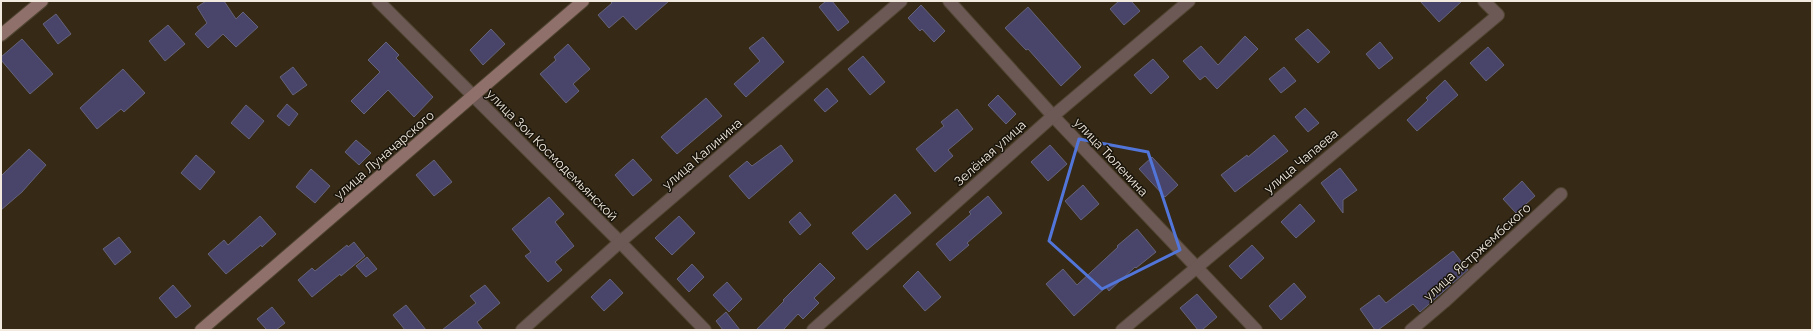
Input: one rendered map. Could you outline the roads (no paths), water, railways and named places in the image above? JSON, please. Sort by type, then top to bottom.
[{"type":"main road","points":[[1,35],[42,1]]},
{"type":"main road","name":"улица Луначарского","points":[[202,330],[583,1]]},
{"type":"street","name":"улица Зои Космодемьянской","points":[[378,1],[620,242],[705,330]]},
{"type":"street","name":"улица Калинина","points":[[522,330],[620,242],[901,1]]},
{"type":"street","name":"улица Тюленина","points":[[949,1],[1053,116],[1256,330]]},
{"type":"street","name":"Зелёная улица","points":[[813,330],[1053,116],[1189,1]]},
{"type":"street","name":"улица Чапаева","points":[[1122,330],[1498,15],[1484,1]]},
{"type":"street","name":"улица Ястржембского","points":[[1411,330],[1444,302],[1561,194]]}]
